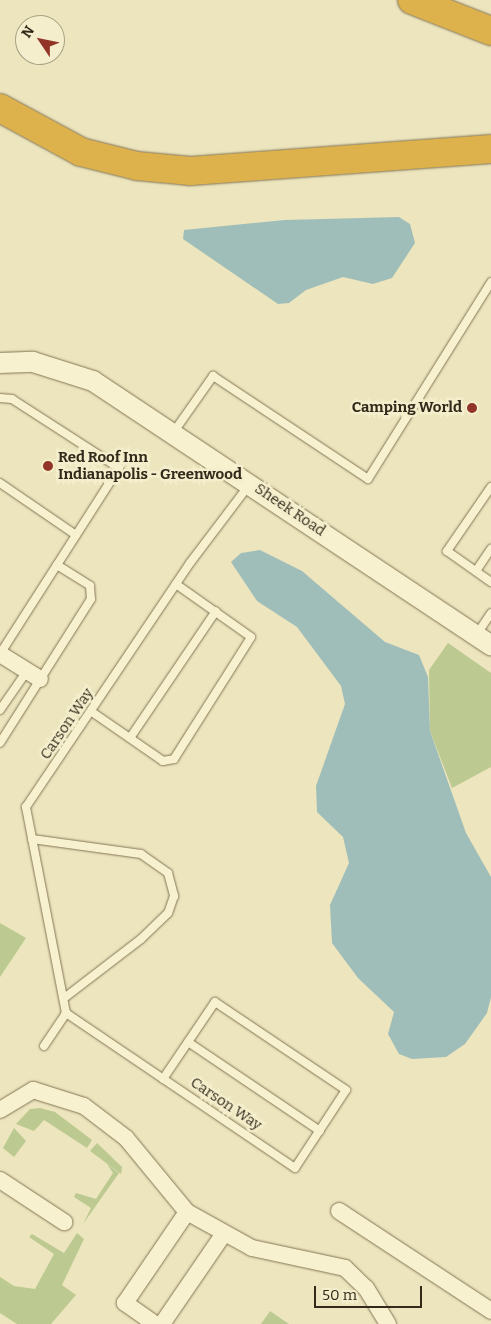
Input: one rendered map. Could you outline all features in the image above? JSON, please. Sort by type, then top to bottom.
[{"type":"highway","points":[[412,0],[491,31]]},
{"type":"highway","points":[[0,108],[81,152],[137,166],[182,170],[491,149]]},
{"type":"street","name":"Sheek Road","points":[[0,363],[33,362],[93,381],[484,640]]},
{"type":"street","points":[[0,654],[33,675]]},
{"type":"street","points":[[0,1110],[33,1090],[84,1106],[126,1138],[187,1212],[223,1235],[252,1248],[345,1268],[366,1288],[388,1324]]},
{"type":"street","points":[[0,1180],[64,1222]]},
{"type":"street","points":[[339,1211],[491,1311]]},
{"type":"street","points":[[154,1324],[124,1303],[187,1212]]},
{"type":"street","points":[[162,1324],[223,1235]]},
{"type":"lane","points":[[173,433],[213,376],[368,479],[491,282]]},
{"type":"lane","points":[[0,398],[12,399],[119,468],[0,654]]},
{"type":"lane","points":[[0,483],[76,535]]},
{"type":"lane","name":"Carson Way","points":[[250,484],[176,584],[92,712],[26,807],[66,1013],[295,1168],[320,1131]]},
{"type":"lane","points":[[491,487],[447,551],[491,582]]},
{"type":"lane","points":[[476,572],[491,549]]},
{"type":"lane","points":[[0,710],[33,675],[91,599],[90,586],[57,565]]},
{"type":"lane","points":[[92,712],[163,761],[174,759],[250,643],[247,631],[176,584]]},
{"type":"lane","points":[[130,738],[216,610]]},
{"type":"lane","points":[[484,640],[491,613]]},
{"type":"lane","points":[[0,743],[33,675]]},
{"type":"lane","points":[[32,839],[141,854],[168,874],[174,896],[168,913],[141,939],[64,998]]},
{"type":"lane","points":[[163,1079],[215,1002],[346,1090],[320,1131],[188,1042]]},
{"type":"lane","points":[[44,1046],[66,1013]]},
{"type":"green space","points":[[448,643],[491,673],[491,767],[452,788],[430,731],[429,670]]},
{"type":"green space","points":[[0,923],[26,938],[0,977]]},
{"type":"green space","points":[[40,1108],[55,1112],[92,1140],[87,1148],[44,1120],[34,1131],[16,1124],[30,1109]]},
{"type":"green space","points":[[14,1128],[26,1141],[14,1157],[3,1148]]},
{"type":"green space","points":[[97,1143],[122,1167],[121,1174],[90,1151]]},
{"type":"green space","points":[[107,1164],[119,1173],[83,1224],[91,1208],[74,1197],[76,1193],[96,1199],[113,1173]]},
{"type":"green space","points":[[77,1233],[84,1239],[62,1285],[76,1295],[51,1324],[17,1324],[0,1313],[0,1277],[14,1286],[35,1289],[54,1254],[29,1237],[32,1234],[64,1253]]},
{"type":"green space","points":[[270,1311],[289,1324],[261,1324]]},
{"type":"water","points":[[399,217],[410,224],[415,243],[392,278],[373,284],[343,277],[306,290],[289,303],[278,304],[183,239],[184,230],[285,220]]},
{"type":"water","points":[[260,550],[302,571],[385,642],[419,655],[428,677],[430,731],[466,833],[491,877],[491,997],[487,1013],[465,1044],[446,1057],[412,1059],[399,1054],[388,1034],[394,1012],[358,978],[332,943],[330,905],[349,863],[343,837],[317,812],[316,786],[345,704],[341,686],[297,627],[257,601],[231,562],[241,553]]},
{"type":"place","name":"Camping World","points":[[472,408]]},
{"type":"place","name":"Red Roof Inn Indianapolis - Greenwood","points":[[48,466]]}]
